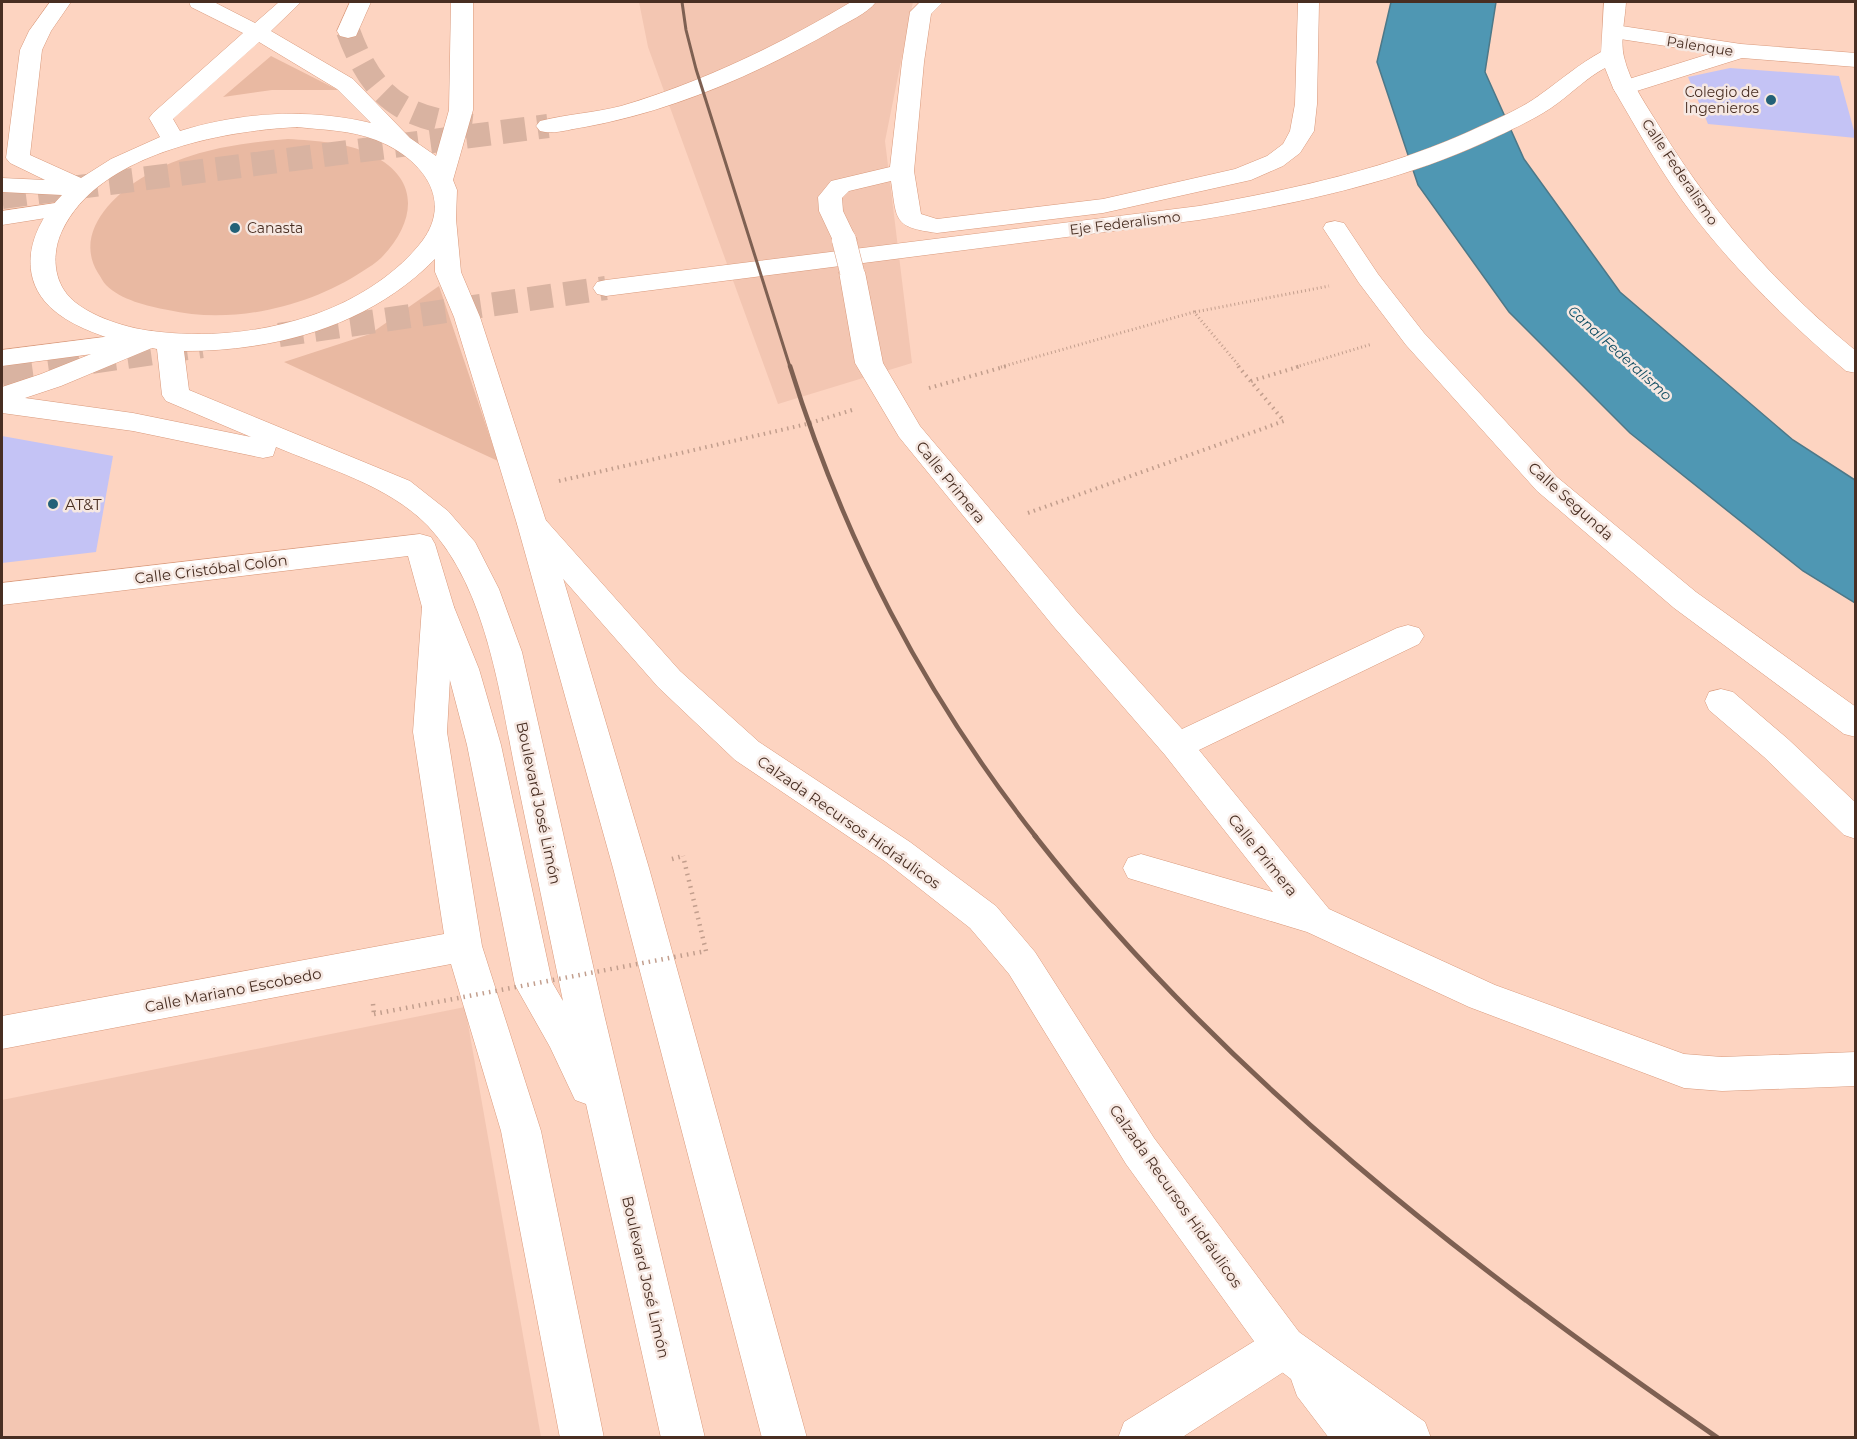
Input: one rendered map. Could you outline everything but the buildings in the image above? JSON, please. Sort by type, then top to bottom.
[{"type":"main road","points":[[60,2],[40,31],[31,50],[18,158],[83,189]]},
{"type":"main road","points":[[199,2],[255,31],[345,84],[401,142],[426,158],[441,179],[447,199],[445,220],[448,272],[467,317],[532,524],[632,868],[785,1437]]},
{"type":"main road","points":[[173,140],[161,118],[255,31],[291,2]]},
{"type":"main road","points":[[348,31],[360,2]]},
{"type":"main road","points":[[441,179],[461,110],[462,2]]},
{"type":"main road","points":[[548,126],[624,112],[668,98],[744,67],[865,2]]},
{"type":"main road","points":[[932,2],[921,12],[913,62],[902,171],[909,218],[923,224],[955,225],[1103,206],[1242,175],[1275,161],[1292,148],[1302,131],[1306,104],[1308,2]]},
{"type":"main road","name":"Calle Federalismo","points":[[1615,2],[1613,44],[1624,88],[1660,147],[1708,218],[1750,266],[1804,322],[1856,365]]},
{"type":"main road","name":"Palenque","points":[[1613,44],[1741,51]]},
{"type":"main road","name":"Eje Federalismo","points":[[606,288],[1199,213],[1330,187],[1399,167],[1488,132],[1548,100],[1613,44]]},
{"type":"main road","points":[[1741,51],[1856,60]]},
{"type":"main road","name":"Palenque","points":[[1624,88],[1741,51]]},
{"type":"main road","points":[[161,341],[126,335],[88,322],[58,299],[42,271],[44,240],[62,209],[83,189],[122,162],[173,140],[235,125],[297,120],[354,126],[401,142]]},
{"type":"main road","name":"Calle Primera","points":[[902,171],[857,180],[840,186],[831,197],[831,211],[844,240],[852,272],[869,363],[909,431],[988,527],[1177,746],[1316,920]]},
{"type":"main road","points":[[2,185],[83,189]]},
{"type":"main road","points":[[2,218],[62,209]]},
{"type":"main road","points":[[2,358],[161,341],[231,341],[293,330],[349,310],[396,282],[428,252],[445,220]]},
{"type":"main road","name":"Calle Segunda","points":[[1335,228],[1368,278],[1410,332],[1547,484],[1685,600],[1856,725]]},
{"type":"main road","points":[[2,396],[161,341]]},
{"type":"main road","name":"Boulevard José Limón","points":[[161,341],[176,394],[400,488],[437,518],[464,549],[484,589],[506,652],[683,1437]]},
{"type":"main road","points":[[2,404],[70,412],[203,434],[277,452],[331,459]]},
{"type":"main road","name":"Calzada Recursos Hidráulicos","points":[[532,524],[669,679],[747,751],[898,852],[983,917],[1022,963],[1140,1151],[1284,1347],[1358,1437]]},
{"type":"main road","name":"Calle Cristóbal Colón","points":[[2,594],[420,543],[438,607]]},
{"type":"main road","points":[[438,607],[463,669],[484,745],[534,985],[563,1035],[616,1145]]},
{"type":"main road","points":[[438,607],[430,732],[464,946],[521,1131],[582,1437]]},
{"type":"main road","points":[[1177,746],[1408,636]]},
{"type":"main road","points":[[1721,701],[1776,748],[1856,825]]},
{"type":"main road","points":[[1141,868],[1316,920],[1482,996],[1684,1071],[1722,1074],[1856,1069]]},
{"type":"main road","name":"Calle Mariano Escobedo","points":[[2,1033],[464,946]]},
{"type":"main road","points":[[1140,1437],[1284,1347]]},
{"type":"main road","name":"Calzada Recursos Hidráulicos","points":[[1284,1347],[1409,1437]]},
{"type":"path","points":[[521,490],[807,424],[1194,312],[1368,278]]},
{"type":"path","points":[[988,527],[1284,421],[1194,312]]},
{"type":"path","points":[[1251,381],[1410,332]]},
{"type":"path","points":[[374,1014],[706,951],[683,856]]},
{"type":"shaded area","points":[[639,2],[913,2],[885,141],[912,363],[778,404],[648,47]]},
{"type":"shaded area","points":[[271,56],[338,90],[272,90],[223,97]]},
{"type":"shaded area","points":[[288,139],[352,147],[388,165],[399,177],[406,189],[408,203],[406,217],[392,245],[377,262],[342,284],[319,294],[269,310],[244,314],[193,314],[160,308],[119,295],[105,284],[92,258],[90,244],[93,230],[109,205],[132,184],[162,167],[196,154],[232,146]]},
{"type":"shaded area","points":[[439,286],[498,461],[284,362],[370,334]]},
{"type":"shaded area","points":[[465,1007],[541,1437],[2,1438],[2,1100]]},
{"type":"water","name":"Canal Federalismo","points":[[1391,2],[1496,2],[1485,72],[1524,159],[1620,292],[1793,440],[1855,480],[1855,603],[1803,571],[1630,433],[1509,312],[1418,185],[1377,62]]},
{"type":"tunnel","points":[[348,31],[368,73],[393,101],[427,117],[472,126]]},
{"type":"tunnel","points":[[2,197],[548,126]]},
{"type":"tunnel","points":[[279,335],[606,288]]},
{"type":"tunnel","points":[[56,367],[202,346]]},
{"type":"tunnel","points":[[2,375],[66,366]]},
{"type":"railway","points":[[682,2],[686,30],[696,69],[790,367]]},
{"type":"railway","points":[[790,366],[835,493],[891,613],[957,727],[995,783],[1036,837]]},
{"type":"railway","points":[[1035,836],[1108,924],[1186,1007],[1268,1087],[1353,1163],[1532,1305],[1718,1438]]},
{"type":"place","name":"Colegio de Ingenieros","points":[[1771,100]]},
{"type":"place","name":"Canasta","points":[[235,228]]},
{"type":"place","name":"AT&T","points":[[53,504]]}]
